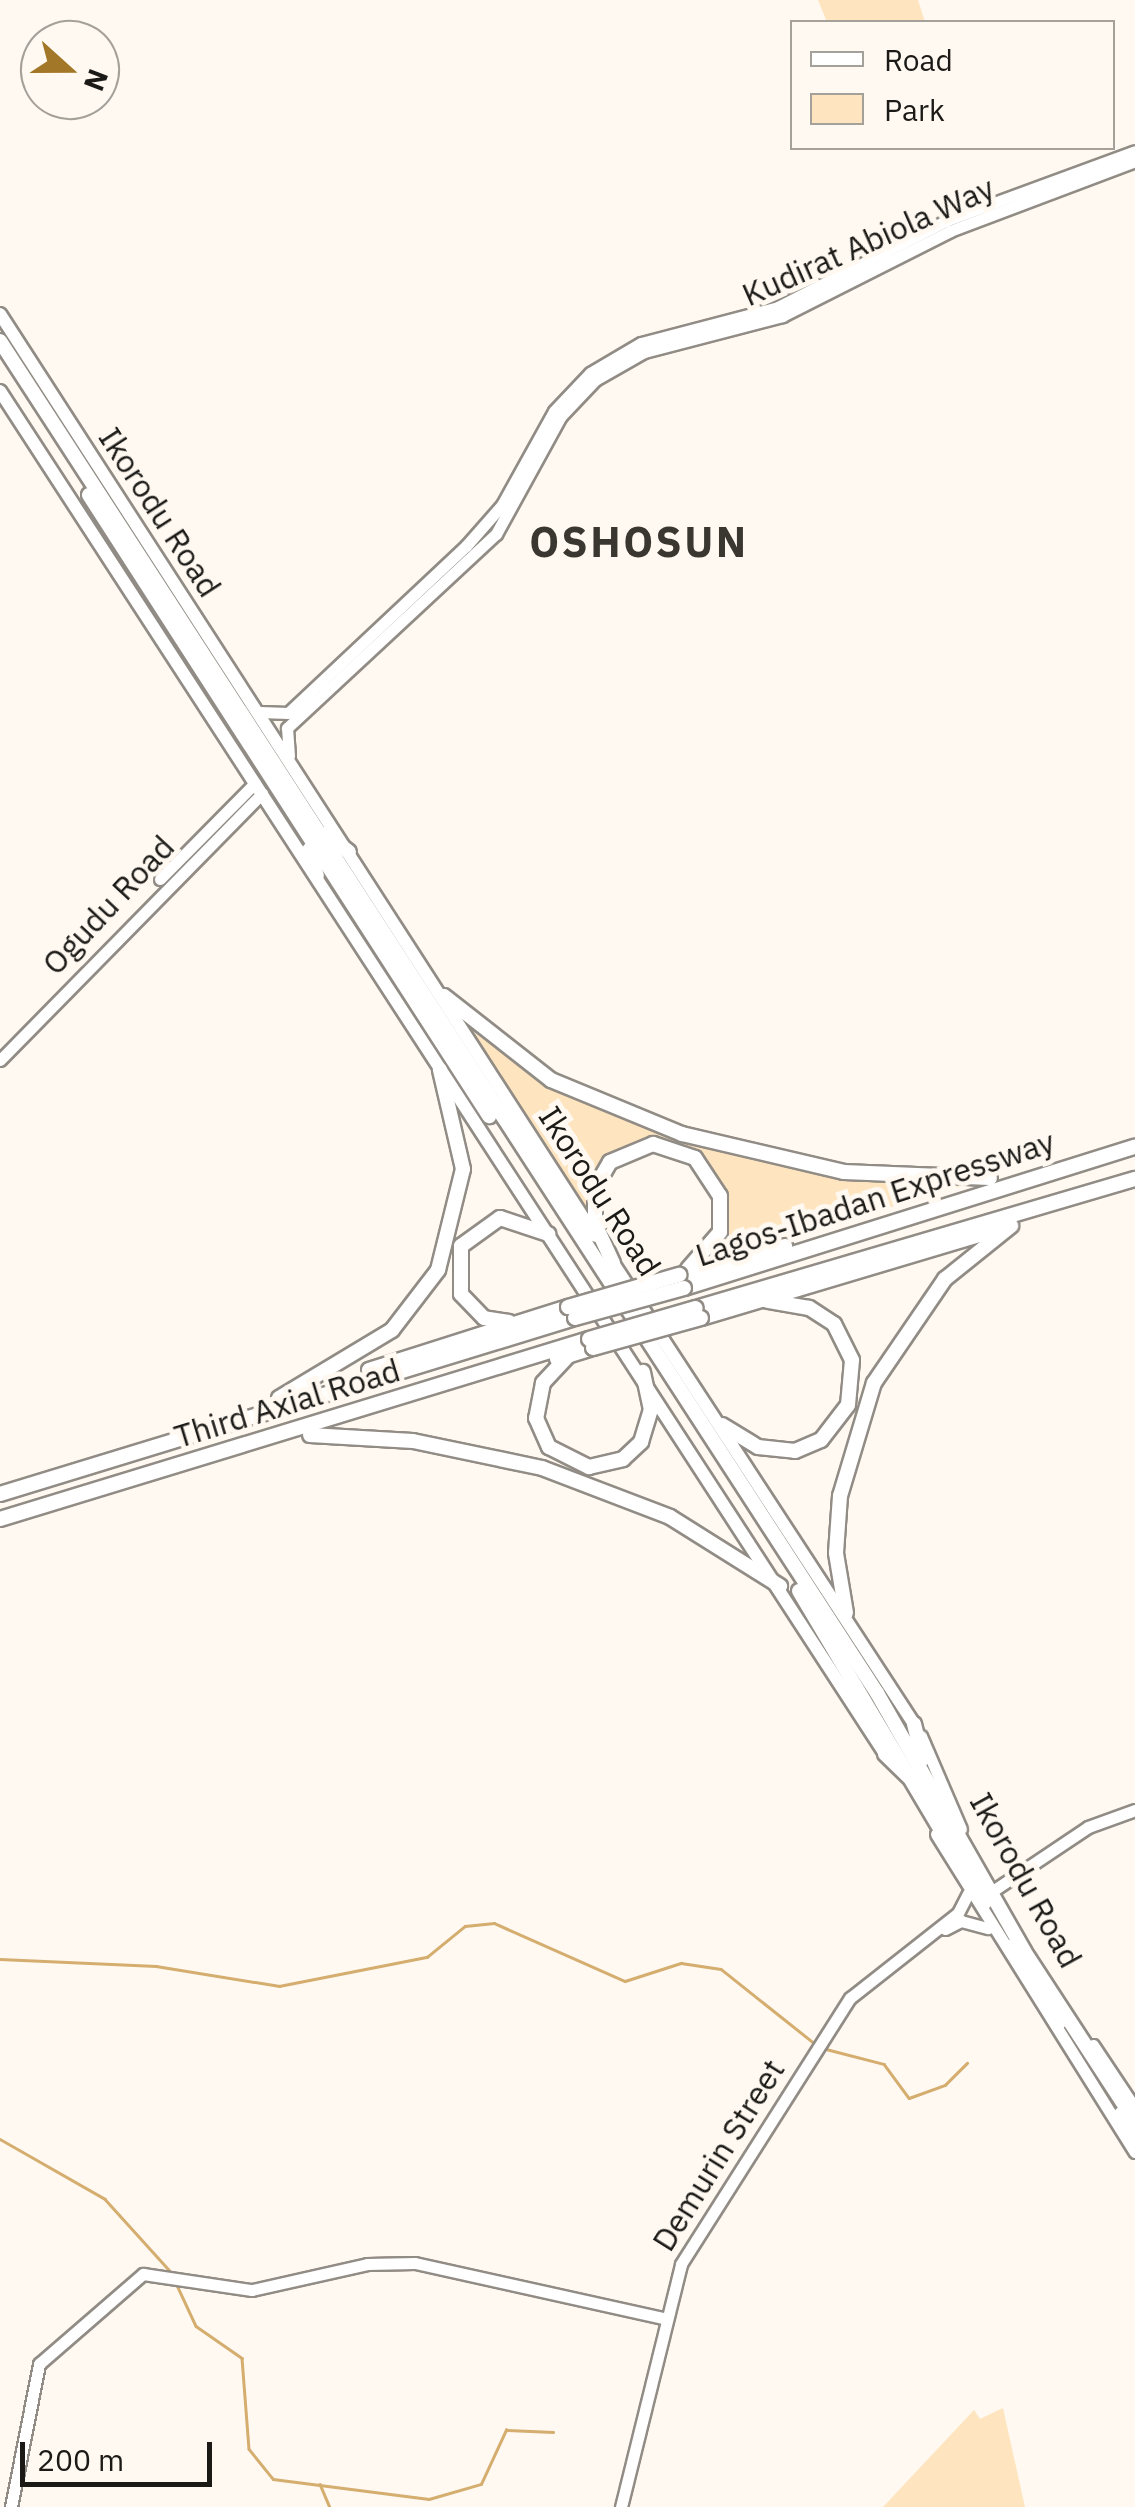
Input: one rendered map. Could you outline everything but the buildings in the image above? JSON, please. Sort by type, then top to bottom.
[{"type":"highway","name":"Ikorodu Road","points":[[0,341],[924,1784],[1015,1936],[1135,2121]]},
{"type":"highway","name":"Ikorodu Road","points":[[0,356],[311,831]]},
{"type":"highway","points":[[311,831],[349,852]]},
{"type":"highway","points":[[311,831],[317,876]]},
{"type":"highway","points":[[444,996],[551,1080],[682,1134],[844,1172],[990,1178],[1054,1169]]},
{"type":"highway","points":[[280,1398],[392,1330],[438,1270],[463,1169],[440,1070]]},
{"type":"highway","points":[[613,1263],[592,1214],[600,1175],[624,1152],[669,1146],[707,1168],[723,1214],[711,1249],[682,1281]]},
{"type":"highway","name":"Lagos-Ibadan Expressway","points":[[572,1313],[1135,1147]]},
{"type":"highway","points":[[682,1281],[990,1178]]},
{"type":"highway","name":"Lagos-Ibadan Expressway","points":[[591,1344],[1135,1179]]},
{"type":"highway","points":[[698,1313],[757,1301],[1011,1226],[1054,1204]]},
{"type":"highway","points":[[529,1320],[475,1312],[456,1282],[456,1258],[470,1234],[500,1218],[548,1234]]},
{"type":"highway","points":[[846,1612],[836,1553],[840,1496],[874,1383],[945,1279],[1011,1226]]},
{"type":"highway","points":[[722,1425],[758,1447],[795,1451],[832,1430],[852,1389],[852,1360],[834,1324],[796,1303],[757,1301]]},
{"type":"highway","points":[[218,1425],[280,1398],[529,1320],[572,1313]]},
{"type":"highway","name":"Third Axial Road","points":[[0,1494],[572,1313]]},
{"type":"highway","points":[[253,1443],[310,1435],[569,1356],[591,1344]]},
{"type":"highway","name":"Third Axial Road","points":[[0,1519],[591,1344]]},
{"type":"highway","points":[[569,1356],[543,1382],[536,1418],[550,1447],[589,1467],[624,1459],[641,1442],[651,1410],[642,1372]]},
{"type":"highway","points":[[310,1435],[412,1441],[542,1468],[670,1518],[780,1586]]},
{"type":"highway","points":[[914,1724],[924,1784]]},
{"type":"highway","points":[[886,1754],[924,1784]]},
{"type":"highway","name":"Ikorodu Road","points":[[924,1784],[972,1894],[1135,2135]]},
{"type":"main road","name":"Ikorodu Road","points":[[0,314],[613,1263],[846,1612],[914,1724]]},
{"type":"main road","name":"Ikorodu Road","points":[[0,391],[440,1070],[642,1372],[886,1754]]},
{"type":"street","name":"Kudirat Abiola Way","points":[[293,765],[287,728],[496,534],[561,416],[595,380],[644,352],[782,316],[980,206],[1135,151]]},
{"type":"street","name":"Kudirat Abiola Way","points":[[260,712],[288,712],[466,546],[502,505],[554,410],[590,372],[641,344],[778,307],[865,268],[1135,161]]},
{"type":"street","name":"Ogudu Road","points":[[0,1049],[258,788]]},
{"type":"street","name":"Ogudu Road","points":[[0,1060],[258,788]]},
{"type":"street","name":"Ikorodu Road","points":[[914,1724],[994,1890],[1135,2108]]},
{"type":"street","name":"Ikorodu Road","points":[[886,1754],[972,1894],[988,1928],[1135,2152]]},
{"type":"street","points":[[994,1890],[1088,1827],[1135,1810]]},
{"type":"street","name":"Demurin Street","points":[[624,2507],[675,2276],[866,1980],[958,1913],[972,1894]]},
{"type":"street","name":"Demurin Street","points":[[624,2507],[680,2279],[819,2050],[870,1984],[902,1958],[961,1921],[988,1928]]},
{"type":"street","points":[[11,2507],[39,2364],[131,2280],[174,2278],[274,2288],[389,2261],[511,2278],[586,2305],[667,2319]]},
{"type":"green space","points":[[818,0],[918,0],[924,20],[826,20]]},
{"type":"green space","points":[[470,1030],[566,1094],[702,1145],[801,1170],[961,1186],[705,1264],[728,1218],[711,1165],[671,1141],[637,1142],[608,1158],[587,1210]]},
{"type":"green space","points":[[1003,2408],[1025,2507],[883,2507],[974,2410],[980,2419]]},
{"type":"waterway","points":[[0,1959],[156,1966],[279,1986],[427,1957],[465,1926],[494,1923],[625,1981],[681,1963],[721,1969],[814,2043]]},
{"type":"waterway","points":[[826,2049],[884,2064],[909,2098],[945,2085],[967,2063]]},
{"type":"waterway","points":[[0,2139],[105,2199],[170,2271]]},
{"type":"waterway","points":[[176,2283],[196,2326],[242,2358],[249,2449],[273,2479],[429,2499],[481,2484],[506,2430],[553,2432]]},
{"type":"waterway","points":[[320,2484],[330,2507]]},
{"type":"district","name":"OSHOSUN","points":[[639,542]]}]
